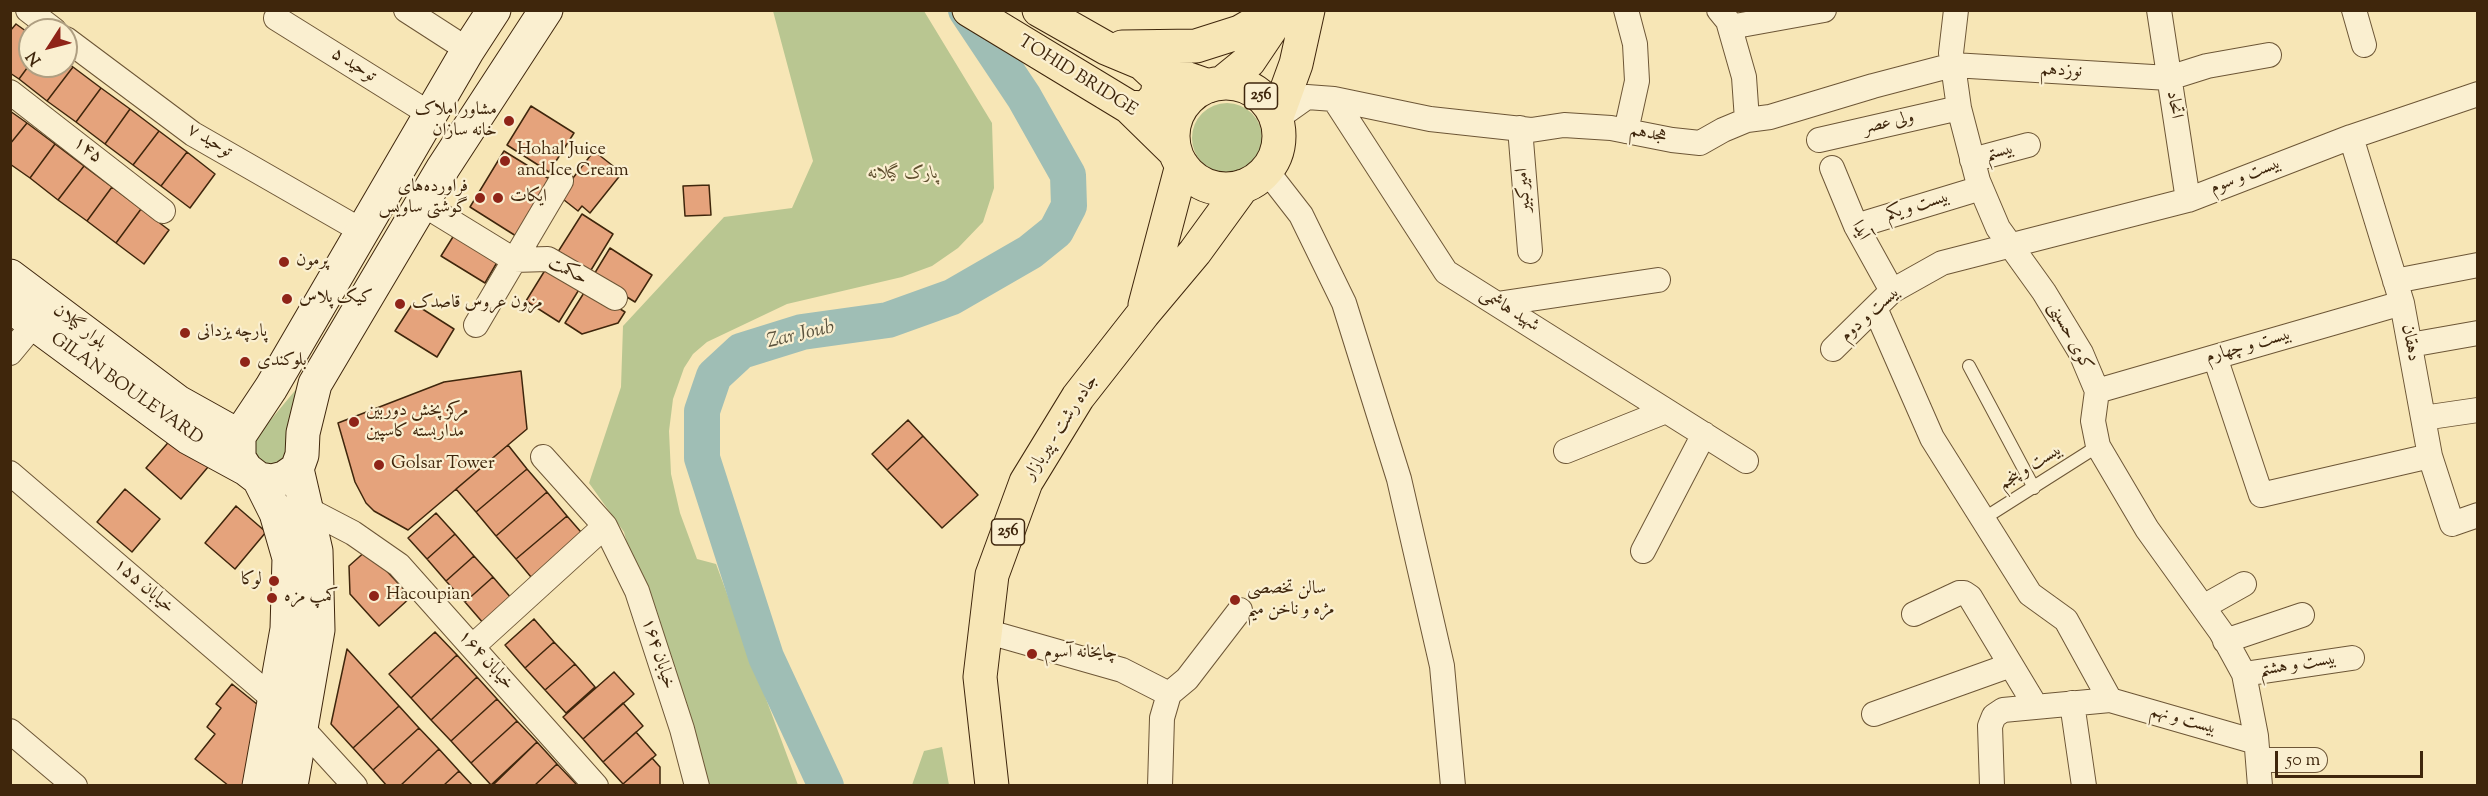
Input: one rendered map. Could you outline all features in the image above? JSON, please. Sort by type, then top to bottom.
[{"type":"main road","points":[[260,786],[287,629],[289,558],[276,513],[252,474],[239,458],[242,432],[271,388],[468,50],[495,10]]},
{"type":"main road","points":[[291,786],[318,630],[316,551],[297,470],[302,454],[303,432],[315,384],[421,203],[546,10]]},
{"type":"main road","name":"TOHID BRIDGE","points":[[969,10],[1129,107],[1179,159]]},
{"type":"main road","name":"TOHID BRIDGE","points":[[1039,10],[1106,48],[1142,63],[1216,84]]},
{"type":"main road","points":[[1106,48],[1196,46],[1240,32],[1278,10]]},
{"type":"main road","name":"256","points":[[1179,159],[1173,140],[1179,112],[1186,101],[1249,61],[1283,10]]},
{"type":"main road","name":"256","points":[[1276,119],[1296,64],[1308,10]]},
{"type":"main road","points":[[1129,107],[1148,106],[1157,96],[1159,83],[1157,77],[1142,63]]},
{"type":"main road","name":"256","points":[[1216,84],[1249,88],[1270,106],[1276,119],[1279,132],[1274,159],[1255,178]]},
{"type":"main road","points":[[1179,159],[1192,176],[1216,188],[1255,178]]},
{"type":"main road","points":[[1143,314],[1179,159]]},
{"type":"main road","name":"جاده رشت - پیربازار","points":[[992,786],[980,677],[985,632],[992,575],[1026,482],[1078,397],[1255,178]]},
{"type":"main road","name":"بلوار گیلان","points":[[10,276],[178,402],[242,432]]},
{"type":"main road","name":"GILAN BOULEVARD","points":[[22,315],[189,438],[252,474]]},
{"type":"main road","points":[[252,474],[272,481],[284,478],[297,470]]},
{"type":"street","points":[[406,10],[468,50]]},
{"type":"street","points":[[1626,10],[1635,44],[1637,81],[1626,131]]},
{"type":"street","points":[[1747,120],[1744,77],[1725,19],[1824,10]]},
{"type":"street","name":"کوی حسینی","points":[[1956,10],[1951,53],[1959,108],[1981,188],[1998,228],[2044,292],[2081,353],[2097,391],[2093,421],[2098,446],[2147,529],[2203,607],[2244,674],[2257,751],[2260,786]]},
{"type":"street","name":"اتحاد","points":[[2159,10],[2188,200]]},
{"type":"street","points":[[2354,10],[2364,45]]},
{"type":"street","name":"توحید ۵","points":[[276,18],[430,114]]},
{"type":"street","name":"توحید ۷","points":[[78,48],[193,134],[362,231]]},
{"type":"street","points":[[2169,78],[2207,66],[2269,55]]},
{"type":"street","name":"هجدهم","points":[[1276,119],[1307,97],[1334,99],[1430,119],[1532,130],[1564,125],[1626,131],[1701,143],[1747,120],[1770,117],[1953,65]]},
{"type":"street","name":"نوزدهم","points":[[1953,65],[2169,78]]},
{"type":"street","name":"۱۴۵","points":[[10,92],[163,211]]},
{"type":"street","name":"بیست و سوم","points":[[2010,245],[2188,200],[2351,137],[2478,94]]},
{"type":"street","name":"شهید هاشمی","points":[[1334,99],[1446,272],[1746,461]]},
{"type":"street","name":"ولی عصر","points":[[1819,140],[1959,108]]},
{"type":"street","name":"امیرکبیر","points":[[1520,128],[1530,251]]},
{"type":"street","name":"دهقان","points":[[2351,137],[2398,292],[2430,456],[2451,524],[2478,515]]},
{"type":"street","name":"بیستم","points":[[1972,160],[2028,146]]},
{"type":"street","name":"آیدا","points":[[1832,168],[1856,226],[1892,291]]},
{"type":"street","points":[[1255,178],[1301,214],[1344,303],[1399,478],[1442,666],[1453,786]]},
{"type":"street","points":[[476,325],[561,181]]},
{"type":"street","name":"بیست و یکم","points":[[1856,226],[1981,188]]},
{"type":"street","points":[[421,203],[514,260]]},
{"type":"street","name":"بیست و دوم","points":[[1833,349],[1892,291],[1942,263],[2010,245]]},
{"type":"street","name":"حکمت","points":[[514,260],[548,259],[615,298]]},
{"type":"street","name":"بیست و چهارم","points":[[2097,391],[2215,357],[2478,266]]},
{"type":"street","points":[[1497,304],[1658,280]]},
{"type":"street","points":[[1875,308],[1932,438],[2030,594],[2066,620],[2110,700],[2035,705],[2002,710],[1994,716],[1990,726],[1992,786]]},
{"type":"street","points":[[10,353],[22,315]]},
{"type":"street","points":[[2409,345],[2478,333]]},
{"type":"street","points":[[2215,357],[2261,495],[2430,456]]},
{"type":"street","points":[[2423,418],[2478,410]]},
{"type":"street","points":[[1566,451],[1666,411]]},
{"type":"street","points":[[1643,551],[1704,434]]},
{"type":"street","name":"خیابان ۱۶۴","points":[[543,457],[605,526],[637,591],[682,729],[697,786]]},
{"type":"street","name":"خیابان ۱۵۵","points":[[10,473],[276,701]]},
{"type":"street","name":"۱۶۴ خیابان","points":[[305,508],[353,533],[399,565],[596,786]]},
{"type":"street","points":[[472,647],[605,526]]},
{"type":"street","points":[[2203,607],[2244,584]]},
{"type":"street","points":[[1914,614],[1959,593],[1970,597],[2035,705]]},
{"type":"street","points":[[1160,786],[1162,718],[1169,694],[1187,679],[1240,610]]},
{"type":"street","points":[[2225,641],[2302,615]]},
{"type":"street","points":[[985,632],[1122,670],[1169,694]]},
{"type":"street","name":"بیست و هشتم","points":[[2244,674],[2352,658]]},
{"type":"street","points":[[1874,714],[2011,665]]},
{"type":"street","name":"بیست و نهم","points":[[2110,700],[2257,751],[2315,760]]},
{"type":"street","points":[[2072,703],[2084,786]]},
{"type":"street","points":[[302,728],[355,786]]},
{"type":"street","points":[[10,731],[75,786]]},
{"type":"lane","points":[[1969,366],[2034,488]]},
{"type":"lane","name":"بیست و پنجم","points":[[1983,519],[2098,446]]},
{"type":"green space","name":"پارک گیلانه","points":[[773,11],[924,11],[992,123],[994,188],[983,222],[958,248],[932,266],[902,277],[787,304],[707,342],[693,354],[684,368],[673,399],[669,431],[671,474],[680,513],[697,559],[716,564],[798,785],[702,785],[635,574],[624,532],[589,483],[621,387],[623,326],[724,217],[792,208],[813,161]]},
{"type":"green space","points":[[1227,103],[1246,109],[1256,119],[1262,138],[1256,157],[1246,167],[1227,173],[1208,167],[1198,157],[1192,138],[1198,119],[1208,109]]},
{"type":"green space","points":[[298,387],[284,457],[275,463],[264,463],[255,457],[254,440]]},
{"type":"green space","points":[[942,747],[949,785],[912,785],[924,751]]},
{"type":"building","points":[[16,24],[18,25],[19,79],[10,73],[10,31]]},
{"type":"building","points":[[78,71],[101,88],[76,122],[47,101],[65,78],[78,78]]},
{"type":"building","points":[[20,78],[65,78],[47,101]]},
{"type":"building","points":[[101,88],[130,109],[105,144],[76,122]]},
{"type":"building","points":[[531,106],[574,133],[549,172],[507,145]]},
{"type":"building","points":[[130,109],[159,131],[133,165],[105,144]]},
{"type":"building","points":[[10,111],[27,123],[10,144]]},
{"type":"building","points":[[27,123],[55,144],[30,178],[10,164],[10,144]]},
{"type":"building","points":[[159,131],[187,152],[161,186],[133,165]]},
{"type":"building","points":[[55,144],[84,166],[58,200],[30,178]]},
{"type":"building","points":[[504,151],[551,180],[516,236],[470,207]]},
{"type":"building","points":[[594,151],[622,173],[590,213],[582,206],[578,211],[559,196]]},
{"type":"building","points":[[187,152],[215,174],[190,208],[161,186]]},
{"type":"building","points":[[84,166],[112,187],[87,221],[58,200]]},
{"type":"building","points":[[709,185],[711,215],[685,216],[683,186]]},
{"type":"building","points":[[112,187],[141,209],[116,243],[87,221]]},
{"type":"building","points":[[141,209],[169,230],[144,264],[116,243]]},
{"type":"building","points":[[582,214],[613,234],[588,275],[556,255]]},
{"type":"building","points":[[456,232],[499,259],[485,283],[441,256]]},
{"type":"building","points":[[610,248],[652,275],[635,302],[593,276]]},
{"type":"building","points":[[547,267],[580,288],[559,322],[526,301]]},
{"type":"building","points":[[587,288],[625,312],[618,323],[582,334],[565,323]]},
{"type":"building","points":[[413,303],[454,329],[437,357],[395,331]]},
{"type":"building","points":[[521,371],[527,429],[408,530],[374,511],[366,503],[355,482],[338,423],[444,382]]},
{"type":"building","points":[[908,420],[923,436],[887,470],[872,454]]},
{"type":"building","points":[[923,436],[978,495],[942,528],[887,470]]},
{"type":"building","points":[[173,437],[208,467],[181,499],[146,468]]},
{"type":"building","points":[[508,445],[527,469],[476,512],[456,489]]},
{"type":"building","points":[[527,469],[547,492],[496,536],[476,512]]},
{"type":"building","points":[[125,489],[160,519],[132,552],[97,522]]},
{"type":"building","points":[[547,492],[567,516],[516,559],[496,536]]},
{"type":"building","points":[[236,506],[266,532],[235,569],[205,543]]},
{"type":"building","points":[[436,513],[455,534],[427,559],[408,538]]},
{"type":"building","points":[[567,516],[587,539],[536,583],[516,559]]},
{"type":"building","points":[[455,534],[474,556],[446,581],[427,559]]},
{"type":"building","points":[[367,550],[411,597],[379,626],[350,594],[349,566]]},
{"type":"building","points":[[474,556],[493,577],[465,602],[446,581]]},
{"type":"building","points":[[493,577],[512,599],[484,624],[465,602]]},
{"type":"building","points":[[534,619],[554,642],[525,668],[505,645]]},
{"type":"building","points":[[435,632],[457,655],[411,698],[389,674]]},
{"type":"building","points":[[554,642],[575,664],[545,690],[525,668]]},
{"type":"building","points":[[347,649],[399,706],[353,748],[331,724]]},
{"type":"building","points":[[457,655],[477,677],[431,720],[411,698]]},
{"type":"building","points":[[575,664],[595,687],[566,713],[545,690]]},
{"type":"building","points":[[614,672],[634,694],[583,739],[563,717]]},
{"type":"building","points":[[477,677],[497,699],[451,741],[431,720]]},
{"type":"building","points":[[232,684],[263,709],[249,786],[229,786],[195,759],[215,734],[207,727],[221,708],[216,704]]},
{"type":"building","points":[[497,699],[517,721],[471,763],[451,741]]},
{"type":"building","points":[[623,703],[643,726],[603,762],[583,739]]},
{"type":"building","points":[[399,706],[419,728],[373,770],[353,748]]},
{"type":"building","points":[[517,721],[537,742],[491,785],[471,763]]},
{"type":"building","points":[[419,728],[439,749],[400,786],[387,786],[373,770]]},
{"type":"building","points":[[636,732],[656,755],[623,784],[603,762]]},
{"type":"building","points":[[537,742],[557,764],[534,786],[492,786]]},
{"type":"building","points":[[439,749],[459,771],[443,786],[400,786]]},
{"type":"building","points":[[652,758],[660,767],[660,786],[624,786],[623,784]]},
{"type":"building","points":[[557,764],[577,785],[534,786]]},
{"type":"building","points":[[459,771],[473,786],[443,786]]},
{"type":"waterway","name":"Zar Joub","points":[[826,786],[766,657],[702,458],[702,411],[714,376],[741,351],[802,332],[888,320],[952,297],[1030,252],[1056,231],[1069,206],[1068,175],[1024,97],[966,10]]},
{"type":"place","name":"مشاور املاک خانه سازان","points":[[509,121]]},
{"type":"place","name":"Hohal Juice and Ice Cream","points":[[505,161]]},
{"type":"place","name":"فراورده‌های گوشتی ساویس","points":[[480,198]]},
{"type":"place","name":"ایکات","points":[[498,198]]},
{"type":"place","name":"پرمون","points":[[284,262]]},
{"type":"place","name":"کیک پلاس","points":[[287,299]]},
{"type":"place","name":"مزون عروس قاصدک","points":[[400,304]]},
{"type":"place","name":"پارچه یزدانی","points":[[185,333]]},
{"type":"place","name":"بلوکندی","points":[[245,362]]},
{"type":"place","name":"مرکز پخش دوربین مداربسته کاسپین","points":[[354,422]]},
{"type":"place","name":"Golsar Tower","points":[[379,465]]},
{"type":"place","name":"لوکا","points":[[274,581]]},
{"type":"place","name":"Hacoupian","points":[[374,596]]},
{"type":"place","name":"کمپ مزه","points":[[272,598]]},
{"type":"place","name":"سالن تخصصی مژه و ناخن میم","points":[[1235,600]]},
{"type":"place","name":"چایخانه آسوم","points":[[1032,654]]}]
